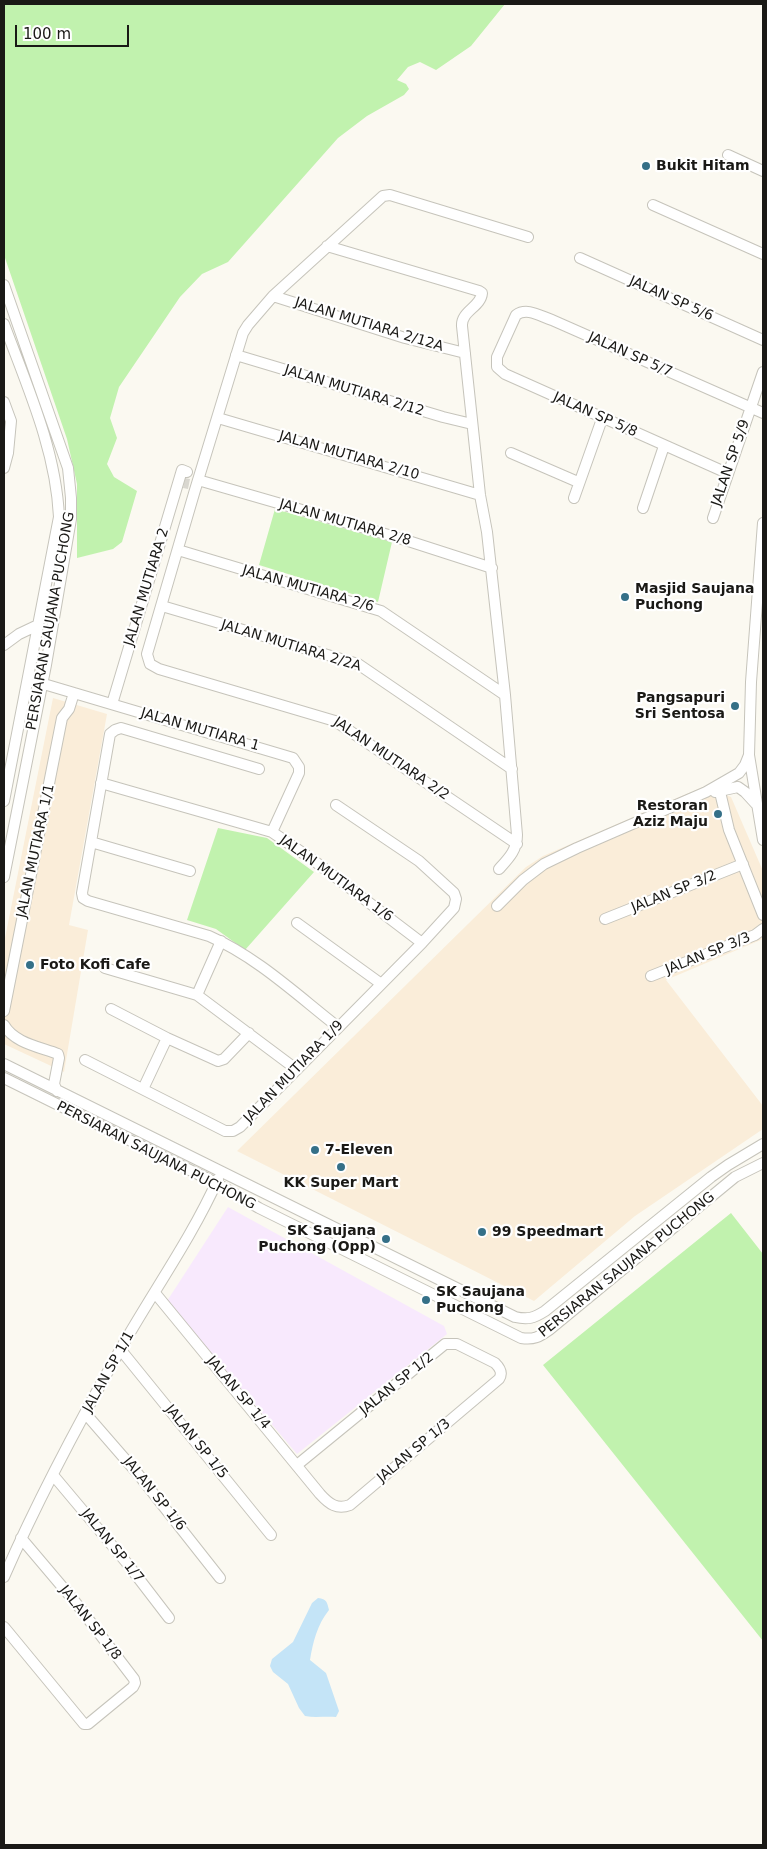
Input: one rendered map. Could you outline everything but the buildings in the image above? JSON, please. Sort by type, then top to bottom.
[{"type":"street","points":[[728,155],[763,171]]},
{"type":"street","points":[[162,606],[178,550],[188,480],[218,418],[243,333],[274,296],[383,196],[390,195],[528,237]]},
{"type":"street","points":[[653,205],[763,254]]},
{"type":"street","points":[[328,246],[482,293],[482,297],[464,316],[462,321],[480,495],[492,568],[512,769],[517,844],[500,869]]},
{"type":"street","name":"JALAN SP 5/6","points":[[580,258],[763,340]]},
{"type":"street","name":"PERSIARAN SAUJANA PUCHONG","points":[[4,284],[68,468],[72,498],[71,519],[42,684],[4,877]]},
{"type":"street","name":"JALAN MUTIARA 2/12A","points":[[274,296],[405,338],[465,353]]},
{"type":"street","name":"JALAN SP 5/7","points":[[507,335],[516,315],[527,311],[763,413]]},
{"type":"street","name":"PERSIARAN SAUJANA PUCHONG","points":[[4,324],[48,449],[56,478],[59,517],[4,800]]},
{"type":"street","name":"JALAN SP 5/8","points":[[507,335],[497,357],[497,367],[505,374],[602,419],[727,473]]},
{"type":"street","name":"JALAN MUTIARA 2/12","points":[[236,355],[443,418],[472,424]]},
{"type":"street","points":[[750,408],[763,372]]},
{"type":"street","points":[[4,402],[11,421],[6,442],[4,468]]},
{"type":"street","name":"JALAN SP 5/9","points":[[713,518],[750,408]]},
{"type":"street","name":"JALAN MUTIARA 2/10","points":[[218,418],[480,495]]},
{"type":"street","points":[[574,498],[578,482],[602,419]]},
{"type":"street","points":[[643,508],[664,446]]},
{"type":"street","points":[[511,453],[578,482]]},
{"type":"street","name":"JALAN MUTIARA 2/8","points":[[188,480],[399,538],[492,568]]},
{"type":"street","name":"JALAN MUTIARA 2","points":[[112,704],[188,480]]},
{"type":"street","points":[[763,523],[751,682],[749,755],[763,840]]},
{"type":"street","name":"JALAN MUTIARA 2/6","points":[[178,550],[381,611],[506,695]]},
{"type":"street","name":"JALAN MUTIARA 2/2","points":[[162,606],[147,654],[150,664],[159,669],[335,721],[517,844]]},
{"type":"street","name":"JALAN MUTIARA 2/2A","points":[[162,606],[358,664],[512,769]]},
{"type":"street","points":[[4,645],[19,634],[38,625]]},
{"type":"street","name":"JALAN MUTIARA 1","points":[[28,680],[293,758],[299,767],[298,773],[272,832]]},
{"type":"street","name":"JALAN MUTIARA 1/1","points":[[4,1011],[62,718],[69,709],[74,693]]},
{"type":"street","points":[[259,769],[121,728],[115,730],[110,734],[82,893],[88,901],[209,936],[221,942],[248,957],[338,1026]]},
{"type":"street","points":[[497,906],[523,880],[544,864],[629,824],[706,792],[739,773],[745,766],[749,755]]},
{"type":"street","name":"JALAN MUTIARA 1/6","points":[[101,783],[272,832],[313,860],[422,943]]},
{"type":"street","points":[[706,792],[720,792],[738,787],[756,804]]},
{"type":"street","points":[[720,792],[729,830],[763,915]]},
{"type":"street","name":"JALAN MUTIARA 1/9","points":[[85,1060],[225,1131],[232,1131],[240,1127],[422,943],[454,908],[456,899],[450,888],[419,861],[336,805]]},
{"type":"street","points":[[90,842],[190,871]]},
{"type":"street","name":"JALAN SP 3/2","points":[[605,919],[743,864]]},
{"type":"street","points":[[297,923],[380,984]]},
{"type":"street","name":"JALAN SP 3/3","points":[[651,976],[747,939],[763,929]]},
{"type":"street","points":[[197,995],[221,942]]},
{"type":"street","points":[[104,968],[197,995],[296,1069]]},
{"type":"street","points":[[111,1009],[218,1062],[224,1059],[249,1033]]},
{"type":"street","points":[[4,1025],[8,1032],[16,1038],[58,1054],[54,1084],[57,1091]]},
{"type":"street","points":[[143,1089],[167,1038]]},
{"type":"street","name":"PERSIARAN SAUJANA PUCHONG","points":[[4,1064],[515,1317],[528,1320],[545,1310],[711,1177],[763,1144]]},
{"type":"street","points":[[34,1080],[42,1078],[57,1069]]},
{"type":"street","name":"PERSIARAN SAUJANA PUCHONG","points":[[4,1078],[216,1183],[267,1212],[521,1338],[532,1340],[549,1330],[735,1177],[763,1163]]},
{"type":"street","name":"JALAN SP 1/1","points":[[4,1576],[21,1538],[85,1413],[120,1349],[155,1293],[222,1171]]},
{"type":"street","points":[[712,1196],[713,1185],[711,1177],[735,1177]]},
{"type":"street","name":"JALAN SP 1/4","points":[[155,1293],[320,1494]]},
{"type":"street","name":"JALAN SP 1/2","points":[[297,1465],[445,1344],[457,1344],[495,1363],[501,1372]]},
{"type":"street","name":"JALAN SP 1/5","points":[[120,1349],[271,1535]]},
{"type":"street","name":"JALAN SP 1/3","points":[[320,1494],[334,1506],[343,1508],[350,1505],[499,1379],[501,1372]]},
{"type":"street","name":"JALAN SP 1/6","points":[[85,1413],[138,1474],[220,1578]]},
{"type":"street","name":"JALAN SP 1/7","points":[[53,1475],[126,1562],[169,1618]]},
{"type":"street","name":"JALAN SP 1/8","points":[[4,1627],[81,1722],[88,1724],[135,1683],[134,1679],[76,1603],[21,1538]]},
{"type":"shaded area","points":[[53,698],[107,714],[69,925],[88,930],[64,1072],[4,1044],[4,943]]},
{"type":"shaded area","points":[[705,786],[731,797],[763,871],[763,939],[666,980],[763,1106],[763,1129],[635,1216],[534,1301],[237,1151],[526,867],[543,856]]},
{"type":"shaded area","points":[[228,1207],[444,1326],[447,1334],[297,1454],[167,1301]]},
{"type":"green space","points":[[4,4],[505,4],[471,46],[436,70],[420,62],[408,67],[397,80],[406,84],[409,89],[404,95],[367,116],[338,138],[228,262],[202,274],[180,297],[119,387],[110,418],[117,438],[107,464],[114,477],[137,491],[122,542],[113,549],[77,558],[77,484],[67,439],[4,255]]},
{"type":"green space","points":[[275,509],[392,542],[378,602],[259,565]]},
{"type":"green space","points":[[218,828],[267,838],[314,872],[245,950],[216,929],[187,920]]},
{"type":"green space","points":[[731,1213],[763,1254],[763,1641],[543,1365]]},
{"type":"water","points":[[318,1598],[326,1601],[329,1610],[316,1634],[310,1660],[326,1673],[339,1711],[336,1717],[305,1716],[299,1708],[288,1684],[273,1672],[270,1666],[272,1659],[293,1642],[312,1603]]},
{"type":"tunnel","points":[[184,483],[189,484]]},
{"type":"place","name":"Bukit Hitam","points":[[646,166]]},
{"type":"place","name":"Masjid Saujana Puchong","points":[[625,597]]},
{"type":"place","name":"Pangsapuri Sri Sentosa","points":[[735,706]]},
{"type":"place","name":"Restoran Aziz Maju","points":[[718,814]]},
{"type":"place","name":"Foto Kofi Cafe","points":[[30,965]]},
{"type":"place","name":"7-Eleven","points":[[315,1150]]},
{"type":"place","name":"KK Super Mart","points":[[341,1167]]},
{"type":"place","name":"99 Speedmart","points":[[482,1232]]},
{"type":"place","name":"SK Saujana Puchong (Opp)","points":[[386,1239]]},
{"type":"place","name":"SK Saujana Puchong","points":[[426,1300]]}]
